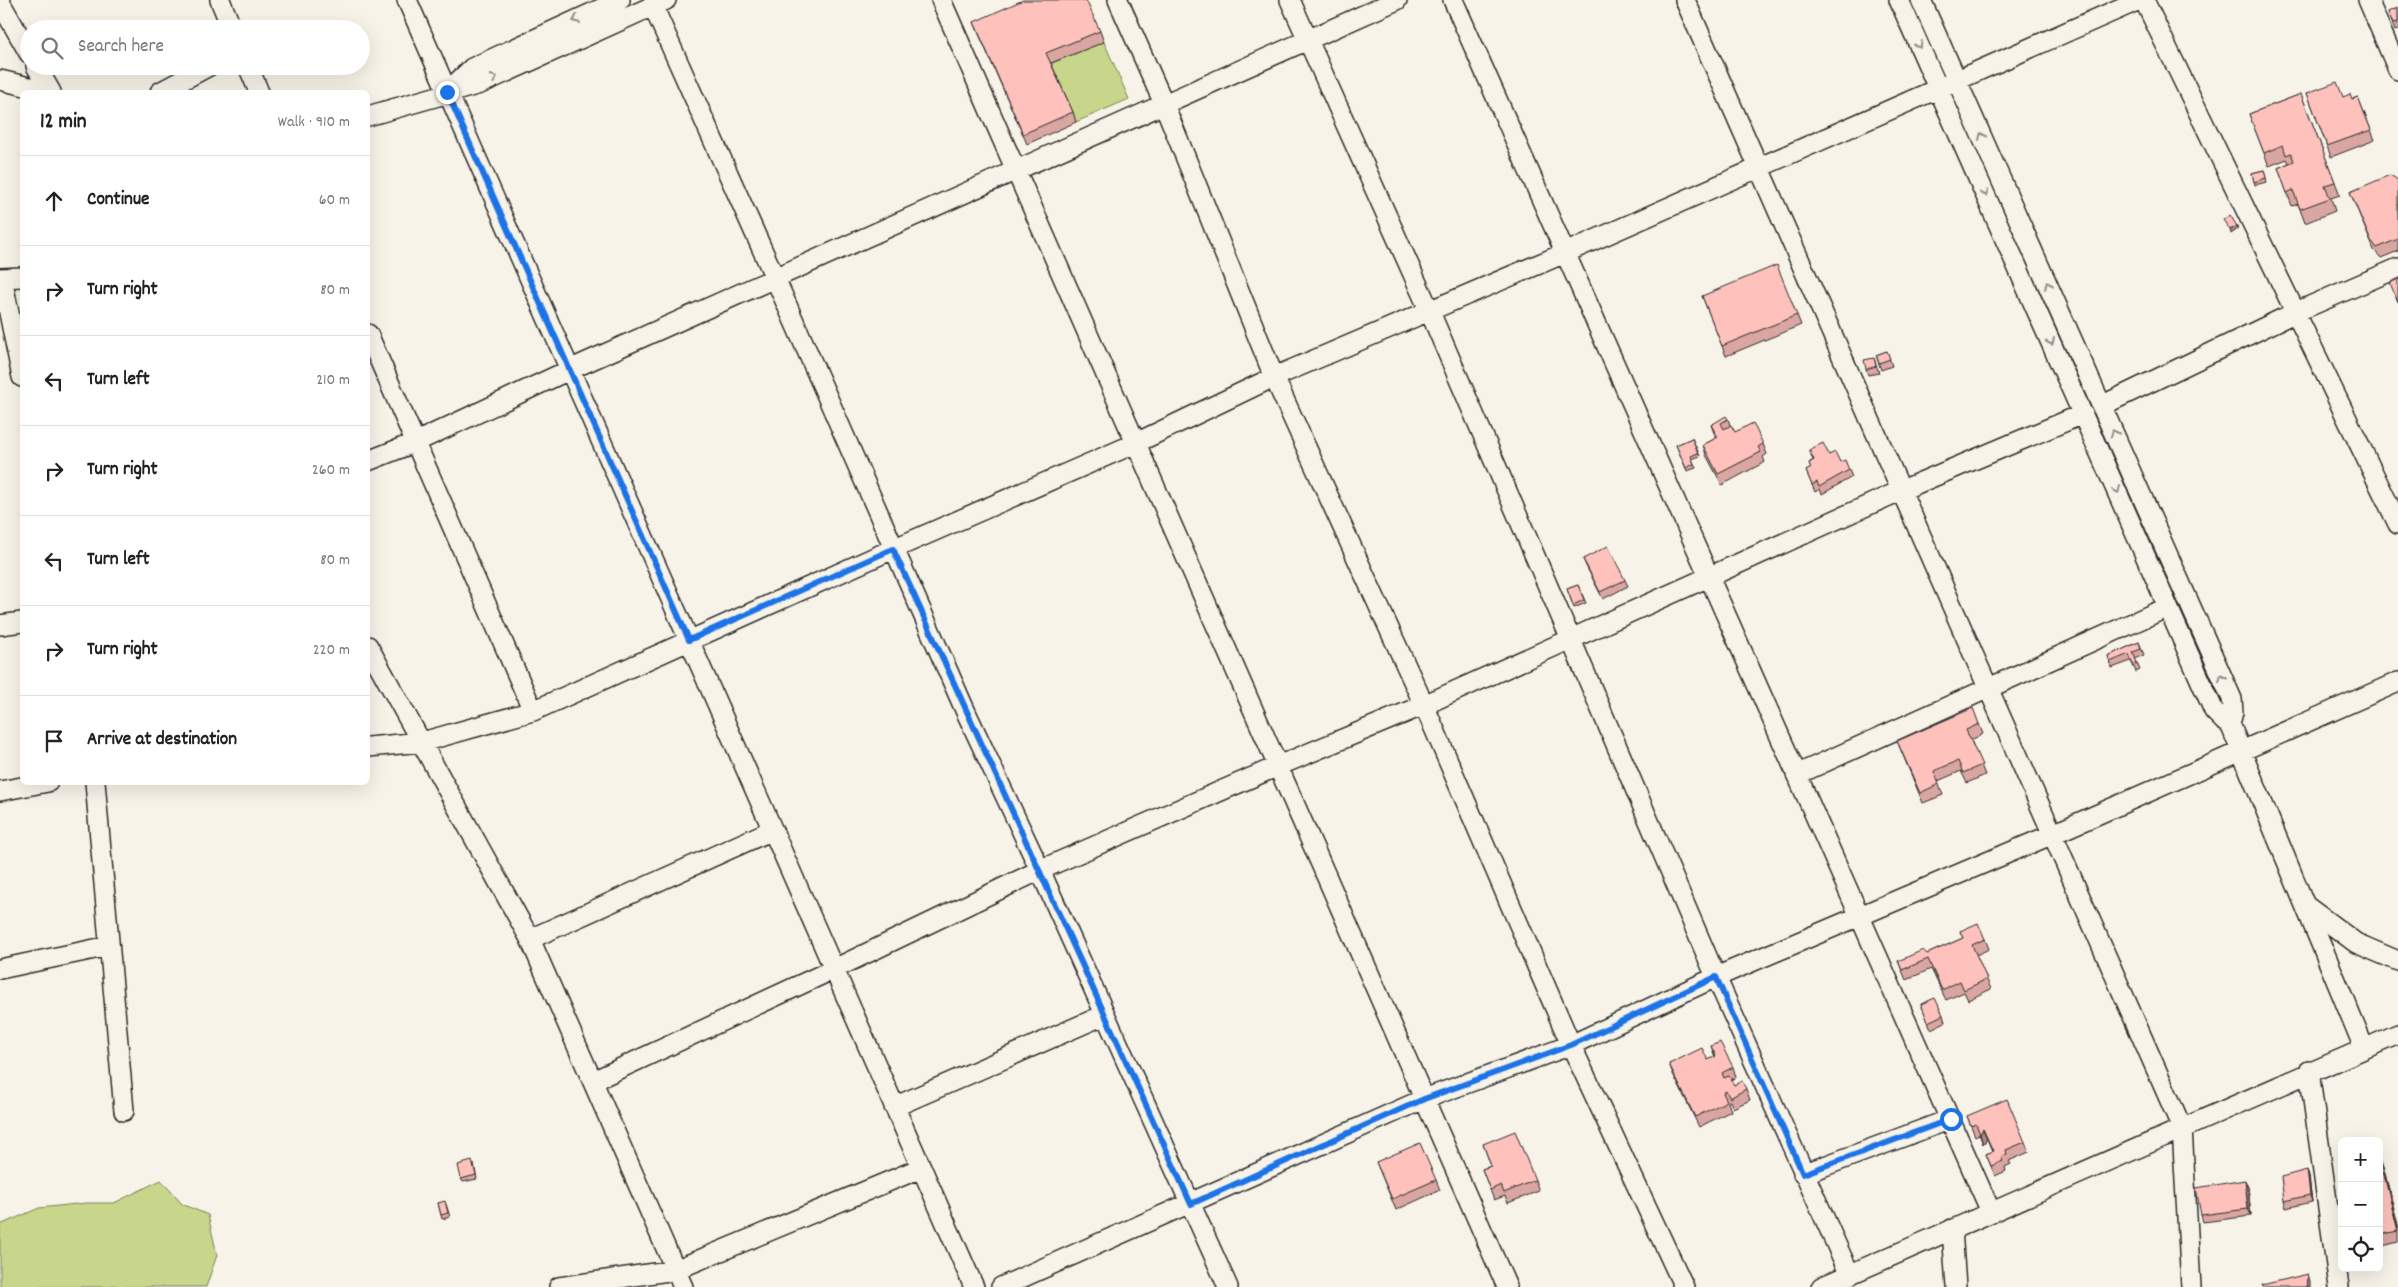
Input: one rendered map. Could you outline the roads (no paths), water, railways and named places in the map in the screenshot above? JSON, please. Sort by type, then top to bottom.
[{"type":"street","points":[[220,0],[228,20]]},
{"type":"street","points":[[407,0],[974,1287]]},
{"type":"street","points":[[447,92],[472,68],[620,0]]},
{"type":"street","points":[[941,0],[1507,1287]]},
{"type":"street","points":[[1118,0],[1164,104],[1274,377],[1424,705],[1571,1045],[1684,1287]]},
{"type":"street","points":[[1290,0],[1430,312],[1716,977],[1803,1174],[1846,1280]]},
{"type":"street","points":[[370,460],[416,442],[569,370],[1397,0]]},
{"type":"street","points":[[1454,0],[1707,577],[1860,915],[1991,1212]]},
{"type":"street","points":[[1685,0],[2182,1128],[2191,1287]]},
{"type":"street","points":[[1899,0],[2214,711],[2230,724]]},
{"type":"street","points":[[1921,0],[2232,699],[2233,712],[2230,724],[2364,1048]]},
{"type":"street","points":[[370,747],[422,742],[533,711],[893,549],[1136,443],[1274,377],[1565,254],[2139,0]]},
{"type":"street","points":[[2144,0],[2398,524]]},
{"type":"street","points":[[2368,0],[2398,70]]},
{"type":"street","points":[[0,2],[20,37]]},
{"type":"street","points":[[370,115],[480,84],[660,3],[775,278],[893,549],[1228,1287]]},
{"type":"street","points":[[41,75],[50,90]]},
{"type":"street","points":[[164,90],[192,75]]},
{"type":"street","points":[[252,75],[259,90]]},
{"type":"street","points":[[0,80],[42,90]]},
{"type":"street","points":[[2102,406],[2296,312],[2398,268]]},
{"type":"street","points":[[20,276],[1,278],[18,337],[20,357]]},
{"type":"street","points":[[370,338],[533,711]]},
{"type":"street","points":[[592,1081],[834,969],[1040,870],[1278,766],[1424,705],[1902,490],[2083,414]]},
{"type":"street","points":[[1796,775],[2168,607]]},
{"type":"street","points":[[0,625],[20,622]]},
{"type":"street","points":[[370,650],[530,939],[683,1287]]},
{"type":"street","points":[[1001,1287],[1424,1099],[1571,1045],[1716,977],[2053,834],[2398,682]]},
{"type":"street","points":[[0,791],[32,785]]},
{"type":"street","points":[[95,785],[124,1111]]},
{"type":"street","points":[[530,939],[772,830]]},
{"type":"street","points":[[2304,904],[2356,943],[2398,961]]},
{"type":"street","points":[[0,968],[109,946]]},
{"type":"street","points":[[894,1107],[1104,1015]]},
{"type":"street","points":[[1821,1287],[1846,1280],[1952,1229],[2309,1071],[2398,1034]]},
{"type":"street","points":[[2309,1071],[2339,1287]]},
{"type":"street","points":[[1803,1174],[1951,1119]]},
{"type":"street","points":[[559,1287],[675,1270],[921,1168]]},
{"type":"street","points":[[1952,1229],[1956,1287]]}]
